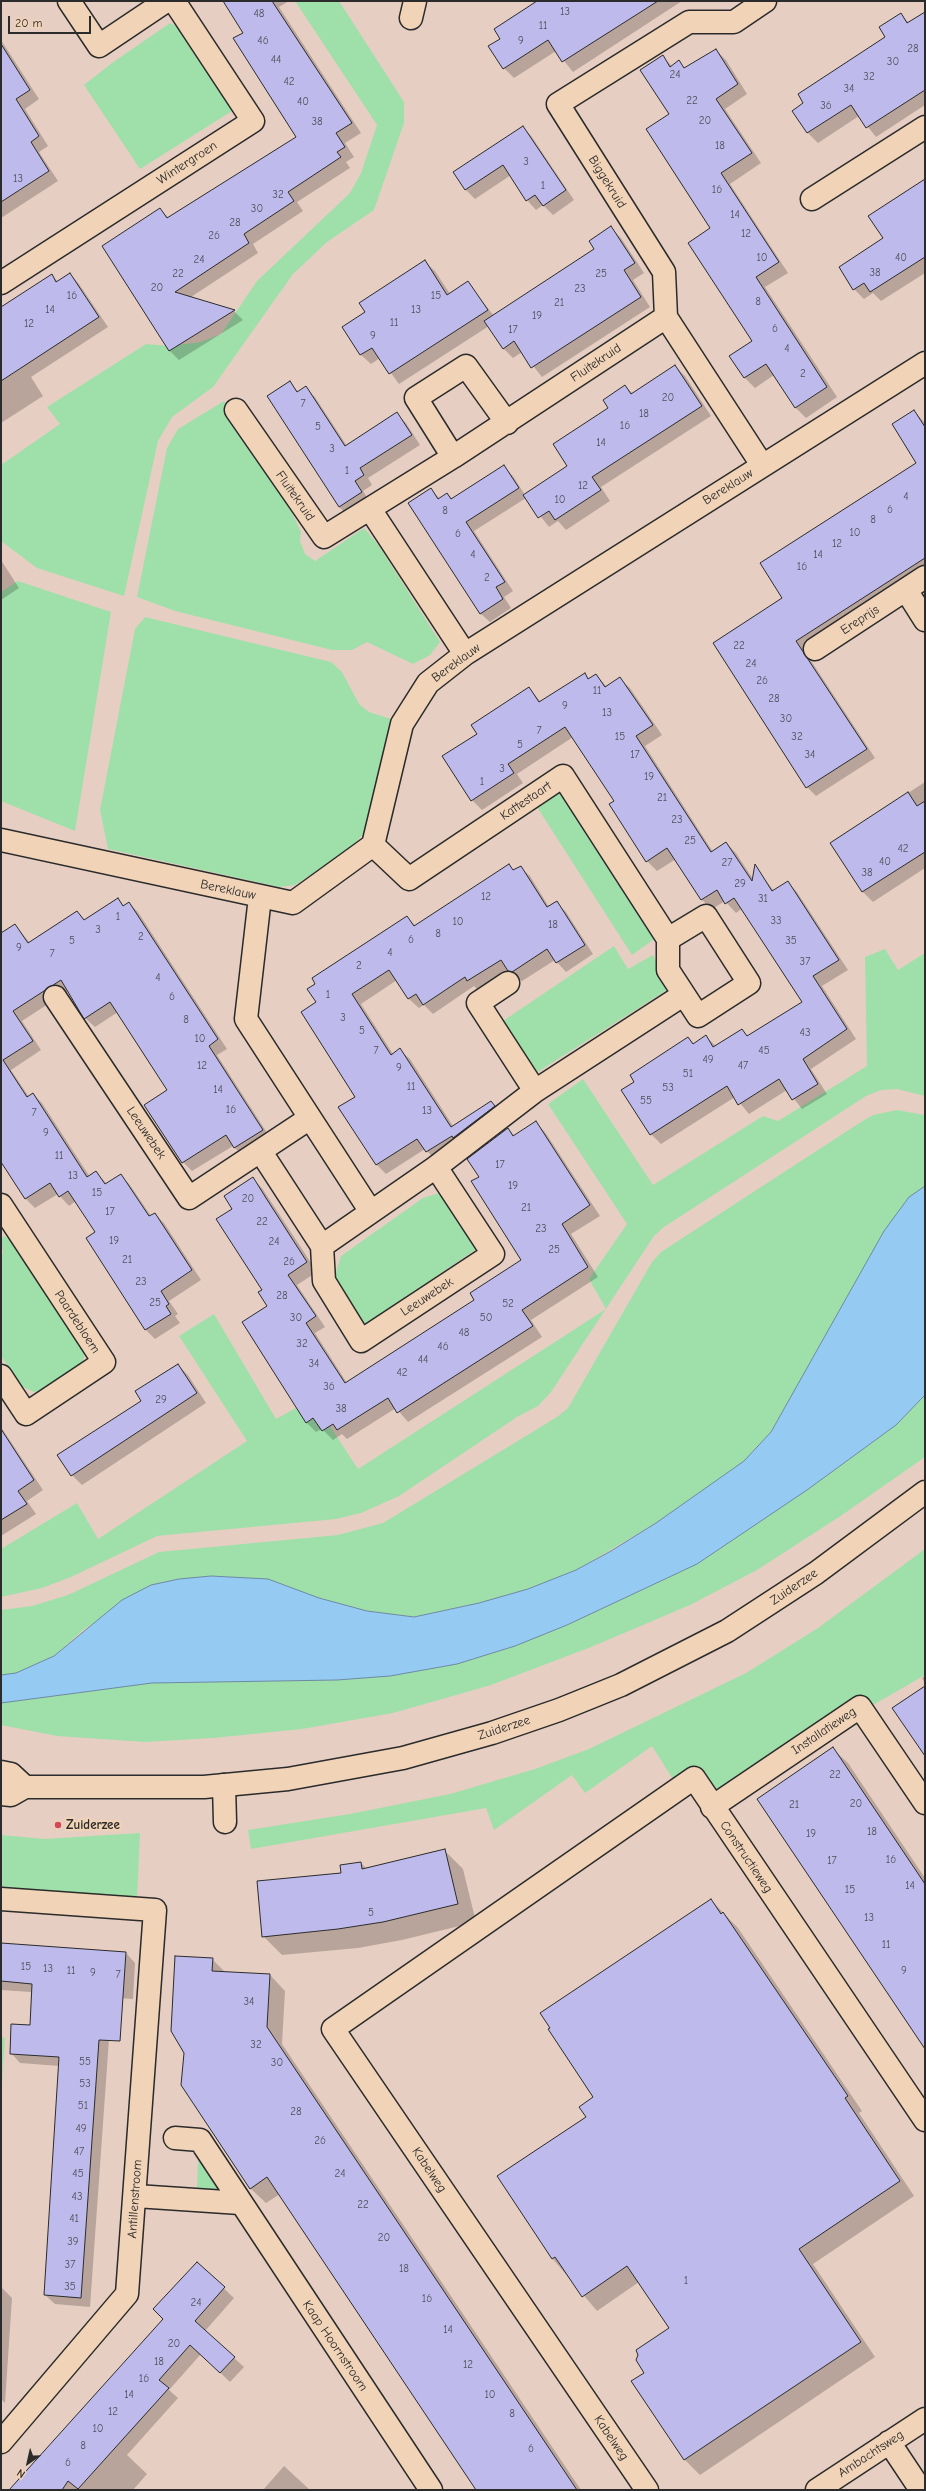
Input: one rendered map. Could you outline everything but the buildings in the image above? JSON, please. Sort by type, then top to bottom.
[{"type":"street","points":[[69,1],[99,46],[166,1]]},
{"type":"street","name":"Wintergroen","points":[[1,283],[253,121],[174,1]]},
{"type":"street","name":"Biggekruid","points":[[666,317],[664,272],[558,104],[689,22],[734,22],[765,1]]},
{"type":"street","points":[[812,199],[925,127]]},
{"type":"street","points":[[666,317],[762,466]]},
{"type":"street","name":"Fluitekruid","points":[[236,410],[324,537],[370,510],[453,457],[666,317]]},
{"type":"street","name":"Bereklauw","points":[[1,840],[293,903],[373,845],[402,724],[428,683],[466,654],[925,363]]},
{"type":"street","points":[[453,457],[416,398],[466,366],[507,422]]},
{"type":"street","points":[[370,510],[466,654]]},
{"type":"street","name":"Ereprijs","points":[[815,649],[925,577]]},
{"type":"street","points":[[906,590],[925,620]]},
{"type":"street","name":"Kattestaart","points":[[373,845],[409,879],[563,776],[668,939]]},
{"type":"street","points":[[260,897],[246,1019],[371,1212]]},
{"type":"street","points":[[706,916],[749,983],[698,1016],[668,970],[668,939],[706,916]]},
{"type":"street","points":[[508,983],[478,1003],[535,1091]]},
{"type":"street","points":[[322,1246],[436,1167],[535,1091],[683,995]]},
{"type":"street","name":"Leeuwebek","points":[[55,997],[189,1198],[261,1152],[310,1118]]},
{"type":"street","name":"Leeuwebek","points":[[261,1152],[322,1246],[324,1281],[361,1341],[493,1254],[436,1167]]},
{"type":"street","name":"Paardebloem","points":[[1,1205],[104,1362],[26,1414],[1,1376]]},
{"type":"street","name":"Zuiderzee","points":[[1,1794],[11,1795],[25,1787],[157,1788],[224,1785],[317,1775],[403,1758],[492,1733],[595,1696],[696,1648],[751,1616],[816,1573],[925,1492]]},
{"type":"street","name":"Installatieweg","points":[[712,1807],[860,1706],[925,1803]]},
{"type":"street","points":[[1,1772],[12,1774],[25,1787]]},
{"type":"street","name":"Constructieweg","points":[[511,1906],[694,1778],[712,1807],[925,2120]]},
{"type":"street","points":[[224,1785],[225,1822]]},
{"type":"street","name":"Antillenstroom","points":[[1,1899],[155,1910],[136,2196],[127,2294],[1,2442]]},
{"type":"street","name":"Kabelweg","points":[[511,1906],[333,2029],[646,2490]]},
{"type":"street","name":"Kaap Hoornstroom","points":[[175,2138],[200,2140],[240,2203],[431,2490]]},
{"type":"street","points":[[136,2196],[240,2203]]},
{"type":"street","name":"Ambachtsweg","points":[[817,2490],[925,2419]]},
{"type":"street","points":[[890,2442],[921,2490]]},
{"type":"green space","points":[[295,1],[339,1],[404,102],[404,123],[374,210],[327,242],[293,274],[213,387],[172,417],[158,441],[124,596],[37,568],[1,541],[1,465],[60,424],[47,407],[146,344],[169,346],[201,342],[221,334],[257,281],[350,193],[361,173],[377,125]]},
{"type":"green space","points":[[170,23],[180,28],[232,111],[140,169],[84,85],[112,63]]},
{"type":"green space","points":[[224,401],[289,507],[301,532],[300,541],[305,554],[315,561],[364,528],[379,546],[440,642],[430,655],[413,664],[367,642],[352,650],[332,650],[175,611],[137,597],[167,448],[178,429]]},
{"type":"green space","points":[[18,581],[111,612],[75,831],[1,801],[1,592]]},
{"type":"green space","points":[[145,617],[331,662],[342,672],[359,704],[369,712],[391,719],[364,833],[348,851],[295,885],[279,887],[108,849],[100,810],[135,629]]},
{"type":"green space","points":[[564,790],[657,937],[632,955],[537,807]]},
{"type":"green space","points":[[614,946],[628,969],[653,955],[670,988],[536,1073],[500,1023]]},
{"type":"green space","points":[[885,949],[898,970],[925,953],[925,1096],[897,1089],[881,1090],[866,1096],[664,1227],[654,1236],[606,1309],[589,1279],[627,1224],[548,1104],[583,1079],[653,1185],[763,1116],[778,1121],[867,1066],[865,957]]},
{"type":"green space","points":[[897,1110],[925,1115],[925,1186],[909,1197],[884,1232],[771,1432],[744,1461],[656,1523],[576,1570],[528,1589],[479,1603],[414,1617],[367,1611],[319,1598],[268,1579],[211,1576],[179,1579],[151,1585],[83,1630],[54,1656],[16,1673],[1,1675],[1,1610],[32,1606],[68,1595],[159,1552],[338,1535],[383,1523],[557,1417],[568,1408],[652,1262],[661,1252],[861,1122],[873,1115]]},
{"type":"green space","points":[[443,1192],[478,1248],[364,1325],[334,1278],[341,1256],[423,1198]]},
{"type":"green space","points":[[5,1236],[31,1261],[86,1351],[82,1363],[40,1391],[34,1392],[21,1386],[1,1356],[1,1255],[3,1253],[1,1238]]},
{"type":"green space","points":[[606,1309],[551,1392],[538,1406],[517,1417],[399,1496],[361,1513],[336,1519],[157,1536],[71,1577],[42,1588],[1,1597],[1,1549],[77,1503],[98,1539],[247,1441],[179,1336],[214,1314],[276,1419],[312,1399],[358,1469]]},
{"type":"green space","points":[[925,1395],[925,1457],[842,1515],[757,1570],[690,1605],[591,1647],[491,1685],[393,1713],[302,1729],[213,1738],[145,1742],[57,1736],[1,1725],[1,1703],[152,1683],[337,1680],[390,1676],[457,1664],[515,1646],[567,1625],[697,1564],[807,1490],[896,1425]]},
{"type":"green space","points":[[925,1549],[925,1675],[708,1800],[674,1781],[652,1746],[585,1793],[572,1775],[494,1830],[486,1808],[251,1849],[248,1830],[350,1814],[450,1794],[535,1769],[589,1749],[746,1673],[818,1628]]},
{"type":"green space","points":[[140,1833],[137,1899],[1,1891],[1,1835],[45,1839]]},
{"type":"green space","points":[[1,2037],[5,2038],[1,2100]]},
{"type":"green space","points":[[201,2158],[221,2191],[197,2188],[198,2161]]},
{"type":"water","points":[[925,1186],[925,1395],[896,1425],[807,1490],[697,1564],[567,1625],[515,1646],[457,1664],[390,1676],[337,1680],[152,1683],[1,1703],[1,1675],[16,1673],[54,1656],[122,1600],[151,1585],[179,1579],[211,1576],[268,1579],[319,1598],[367,1611],[414,1617],[479,1603],[528,1589],[576,1570],[611,1551],[656,1523],[744,1461],[771,1432],[884,1231],[909,1197]]},
{"type":"place","name":"Zuiderzee","points":[[58,1825]]}]
